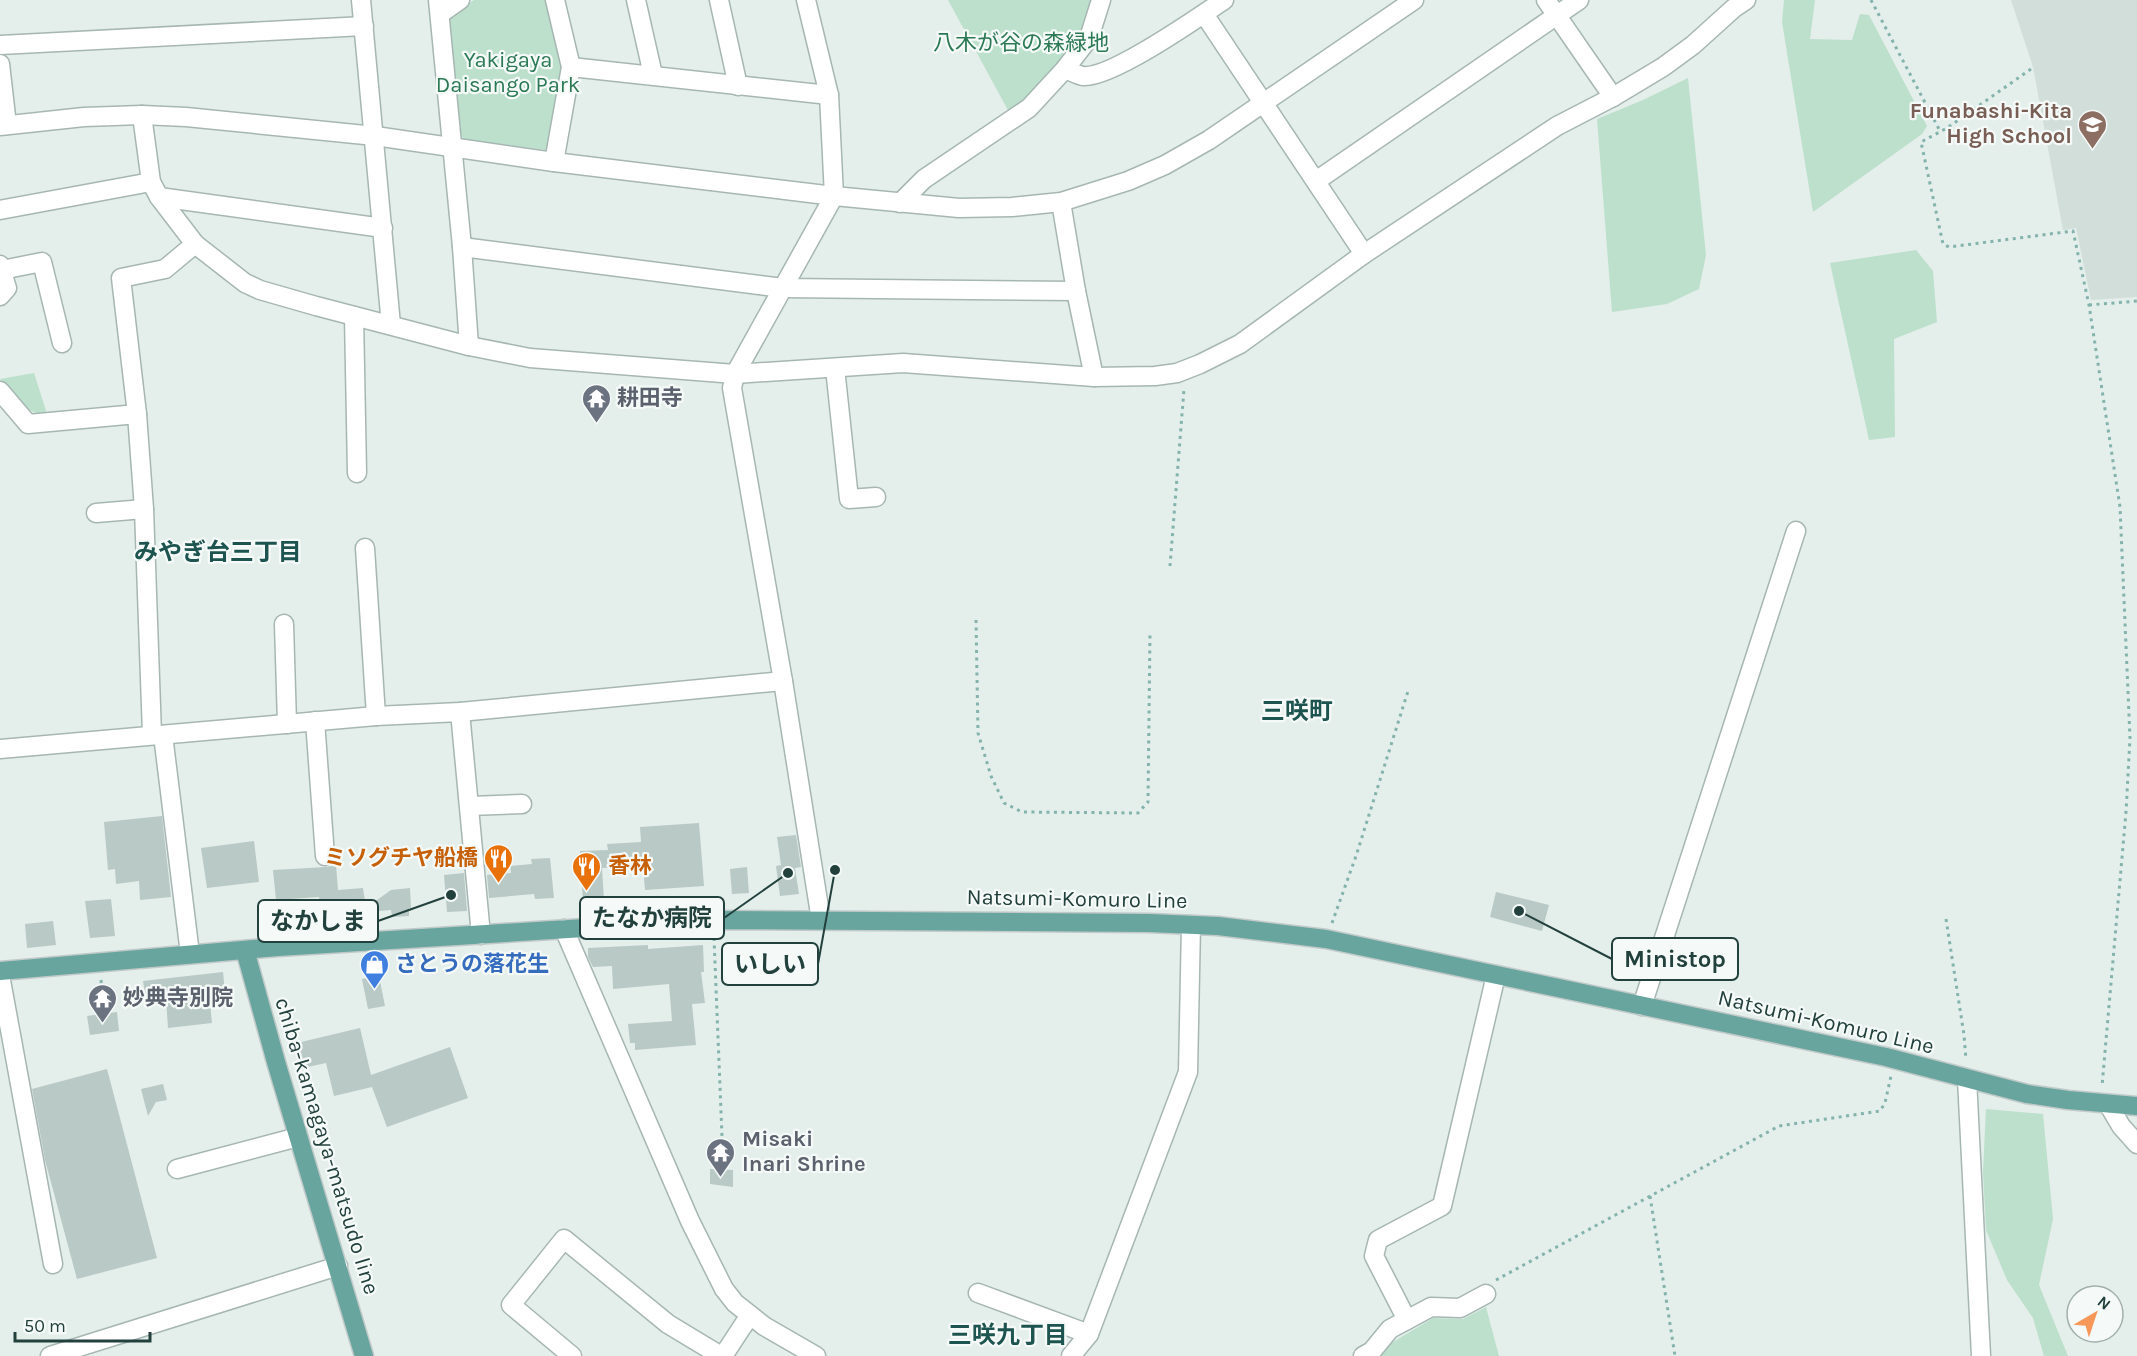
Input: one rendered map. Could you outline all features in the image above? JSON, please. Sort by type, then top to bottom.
[{"type":"main road","name":"Natsumi-Komuro Line","points":[[0,970],[245,950],[714,920],[1149,923],[1240,928],[1326,939],[1894,1059],[2027,1094],[2137,1106]]},
{"type":"main road","name":"chiba-kamagaya-matsudo line","points":[[245,950],[364,1356]]},
{"type":"street","points":[[361,0],[391,325]]},
{"type":"street","points":[[460,0],[439,7],[469,346]]},
{"type":"street","points":[[554,162],[571,67],[555,0]]},
{"type":"street","points":[[636,0],[653,75]]},
{"type":"street","points":[[719,0],[738,86]]},
{"type":"street","points":[[806,0],[829,95],[834,195],[735,374],[732,388],[783,681],[821,920]]},
{"type":"street","points":[[900,203],[924,179],[1029,108],[1065,69],[1089,38],[1101,0]]},
{"type":"street","points":[[1065,69],[1083,76],[1097,74],[1138,56],[1224,0]]},
{"type":"street","points":[[0,64],[3,125],[84,117],[142,115],[186,117],[375,136],[554,162],[900,203],[959,208],[1012,207],[1061,202],[1128,181],[1165,165],[1209,140],[1414,0]]},
{"type":"street","points":[[1316,181],[1551,8],[1579,0]]},
{"type":"street","points":[[142,115],[155,190],[195,244],[245,283],[260,290],[469,346],[530,358],[735,374],[903,363],[1094,377],[1155,376],[1185,370],[1240,344],[1364,254],[1557,126],[1613,97],[1663,67],[1746,0]]},
{"type":"street","points":[[1551,8],[1613,97]]},
{"type":"street","points":[[1204,14],[1364,254]]},
{"type":"street","points":[[0,45],[364,27]]},
{"type":"street","points":[[571,67],[829,95]]},
{"type":"street","points":[[0,210],[155,190],[383,228]]},
{"type":"street","points":[[1061,202],[1094,377]]},
{"type":"street","points":[[190,954],[158,735],[137,414],[121,278],[165,269],[195,244]]},
{"type":"street","points":[[462,248],[783,288],[1076,291]]},
{"type":"street","points":[[0,296],[7,288],[1,268],[42,262],[62,343]]},
{"type":"street","points":[[354,316],[357,473]]},
{"type":"street","points":[[836,368],[849,499],[876,497]]},
{"type":"street","points":[[0,391],[28,424],[137,414]]},
{"type":"street","points":[[96,513],[144,509]]},
{"type":"street","points":[[1642,1006],[1796,531]]},
{"type":"street","points":[[365,548],[376,716]]},
{"type":"street","points":[[284,624],[287,724]]},
{"type":"street","points":[[0,749],[376,716],[460,712],[783,681]]},
{"type":"street","points":[[460,712],[481,935]]},
{"type":"street","points":[[315,721],[325,856]]},
{"type":"street","points":[[470,806],[522,804]]},
{"type":"street","points":[[1071,1356],[1089,1334],[1188,1072],[1191,925]]},
{"type":"street","points":[[564,929],[690,1221],[724,1289],[735,1303],[773,1332],[816,1356]]},
{"type":"street","points":[[0,975],[53,1263]]},
{"type":"street","points":[[1407,1320],[1374,1256],[1378,1240],[1442,1206],[1496,975]]},
{"type":"street","points":[[1967,1079],[1981,1356]]},
{"type":"street","points":[[2105,1103],[2137,1144]]},
{"type":"street","points":[[177,1169],[298,1137]]},
{"type":"street","points":[[572,1356],[512,1305],[564,1239],[668,1324],[722,1356],[750,1315]]},
{"type":"street","points":[[61,1354],[338,1266]]},
{"type":"street","points":[[978,1293],[1089,1334]]},
{"type":"street","points":[[1363,1356],[1372,1351],[1390,1329],[1431,1307],[1460,1308],[1486,1294]]},
{"type":"path","points":[[1871,0],[1940,131]]},
{"type":"path","points":[[2031,69],[1921,142],[1943,244],[1949,247],[2073,231],[2089,305],[2120,507],[2130,738],[2105,1103]]},
{"type":"path","points":[[2089,305],[2137,301]]},
{"type":"path","points":[[1170,567],[1185,370]]},
{"type":"path","points":[[976,620],[978,734],[991,776],[1004,802],[1022,812],[1138,813],[1148,802],[1150,632]]},
{"type":"path","points":[[1326,939],[1356,856],[1409,688]]},
{"type":"path","points":[[1946,919],[1964,1035],[1967,1079]]},
{"type":"path","points":[[714,934],[723,1161]]},
{"type":"path","points":[[100,975],[104,1010]]},
{"type":"path","points":[[1486,1294],[1496,1280],[1779,1125],[1880,1111],[1885,1103],[1894,1059]]},
{"type":"path","points":[[1650,1196],[1675,1356]]},
{"type":"shaded area","name":"Funabashi-Kita High School","points":[[2011,0],[2137,0],[2137,297],[2091,300],[2076,228],[2063,230],[2033,67]]},
{"type":"green space","name":"Yakigaya Daisango Park","points":[[474,0],[549,0],[564,72],[553,143],[546,150],[464,140],[459,131],[447,19]]},
{"type":"green space","name":"八木が谷の森緑地","points":[[948,0],[1094,0],[1083,30],[1061,62],[1034,91],[1009,112]]},
{"type":"green space","points":[[1784,0],[1815,0],[1810,39],[1852,40],[1860,14],[1869,15],[1927,126],[1922,134],[1813,212],[1782,22]]},
{"type":"green space","points":[[1688,78],[1706,255],[1699,289],[1667,304],[1612,312],[1597,119]]},
{"type":"green space","points":[[1916,250],[1933,271],[1937,322],[1894,339],[1895,437],[1869,440],[1830,263]]},
{"type":"green space","points":[[34,373],[47,414],[26,408],[0,379]]},
{"type":"green space","points":[[1986,1109],[2043,1114],[2053,1219],[2039,1285],[2068,1356],[2044,1356],[2033,1318],[2007,1280],[1986,1230],[1983,1172]]},
{"type":"green space","points":[[1486,1307],[1499,1356],[1381,1356],[1383,1348],[1433,1318],[1463,1319]]},
{"type":"building","points":[[162,816],[171,897],[140,900],[139,881],[116,884],[115,869],[108,870],[104,822]]},
{"type":"building","points":[[699,823],[704,886],[645,890],[643,866],[602,868],[604,901],[583,902],[580,851],[608,850],[607,844],[641,842],[640,827]]},
{"type":"building","points":[[796,835],[801,867],[795,868],[799,894],[780,896],[776,866],[781,865],[777,837]]},
{"type":"building","points":[[254,841],[259,882],[207,888],[201,848]]},
{"type":"building","points":[[550,858],[554,898],[535,899],[534,894],[489,898],[487,875],[511,873],[510,866],[532,864],[531,859]]},
{"type":"building","points":[[336,865],[338,890],[363,888],[366,908],[391,890],[410,888],[409,916],[392,917],[391,910],[321,916],[319,897],[276,900],[273,870]]},
{"type":"building","points":[[747,867],[749,893],[732,894],[730,869]]},
{"type":"building","points":[[464,873],[467,911],[447,912],[444,875]]},
{"type":"building","points":[[1496,892],[1549,905],[1542,931],[1490,917]]},
{"type":"building","points":[[111,899],[115,936],[90,938],[85,901]]},
{"type":"building","points":[[53,921],[56,945],[27,948],[25,924]]},
{"type":"building","points":[[648,945],[648,949],[703,945],[704,972],[701,972],[705,1003],[692,1004],[696,1045],[635,1050],[635,1043],[630,1043],[628,1024],[672,1021],[669,984],[613,989],[612,966],[593,967],[588,957],[588,948]]},
{"type":"building","points":[[223,972],[225,992],[209,994],[212,1023],[168,1028],[166,999],[146,1001],[143,981]]},
{"type":"building","points":[[379,976],[385,1006],[368,1009],[362,979]]},
{"type":"building","points":[[117,1012],[119,1031],[90,1035],[87,1016]]},
{"type":"building","points":[[360,1028],[371,1075],[450,1047],[468,1098],[387,1127],[372,1087],[334,1096],[326,1063],[303,1068],[297,1043]]},
{"type":"building","points":[[107,1069],[157,1258],[77,1279],[45,1160],[32,1089]]},
{"type":"building","points":[[163,1084],[167,1100],[156,1102],[148,1116],[141,1089]]},
{"type":"building","name":"Misaki Inari Shrine","points":[[710,1169],[733,1170],[733,1187],[710,1184]]},
{"type":"place","name":"Funabashi-Kita High School","points":[[2093,150]]},
{"type":"place","name":"耕田寺","points":[[596,424]]},
{"type":"place","name":"いしい","points":[[835,870]]},
{"type":"place","name":"たなか病院","points":[[788,873]]},
{"type":"place","name":"ミソグチヤ船橋","points":[[499,884]]},
{"type":"place","name":"香林","points":[[587,892]]},
{"type":"place","name":"なかしま","points":[[451,895]]},
{"type":"place","name":"Ministop","points":[[1519,911]]},
{"type":"place","name":"さとうの落花生","points":[[374,990]]},
{"type":"place","name":"妙典寺別院","points":[[102,1024]]},
{"type":"place","name":"Misaki Inari Shrine","points":[[721,1178]]},
{"type":"district","name":"みやぎ台三丁目","points":[[218,552]]},
{"type":"district","name":"三咲町","points":[[1297,711]]},
{"type":"district","name":"三咲九丁目","points":[[1008,1335]]}]
